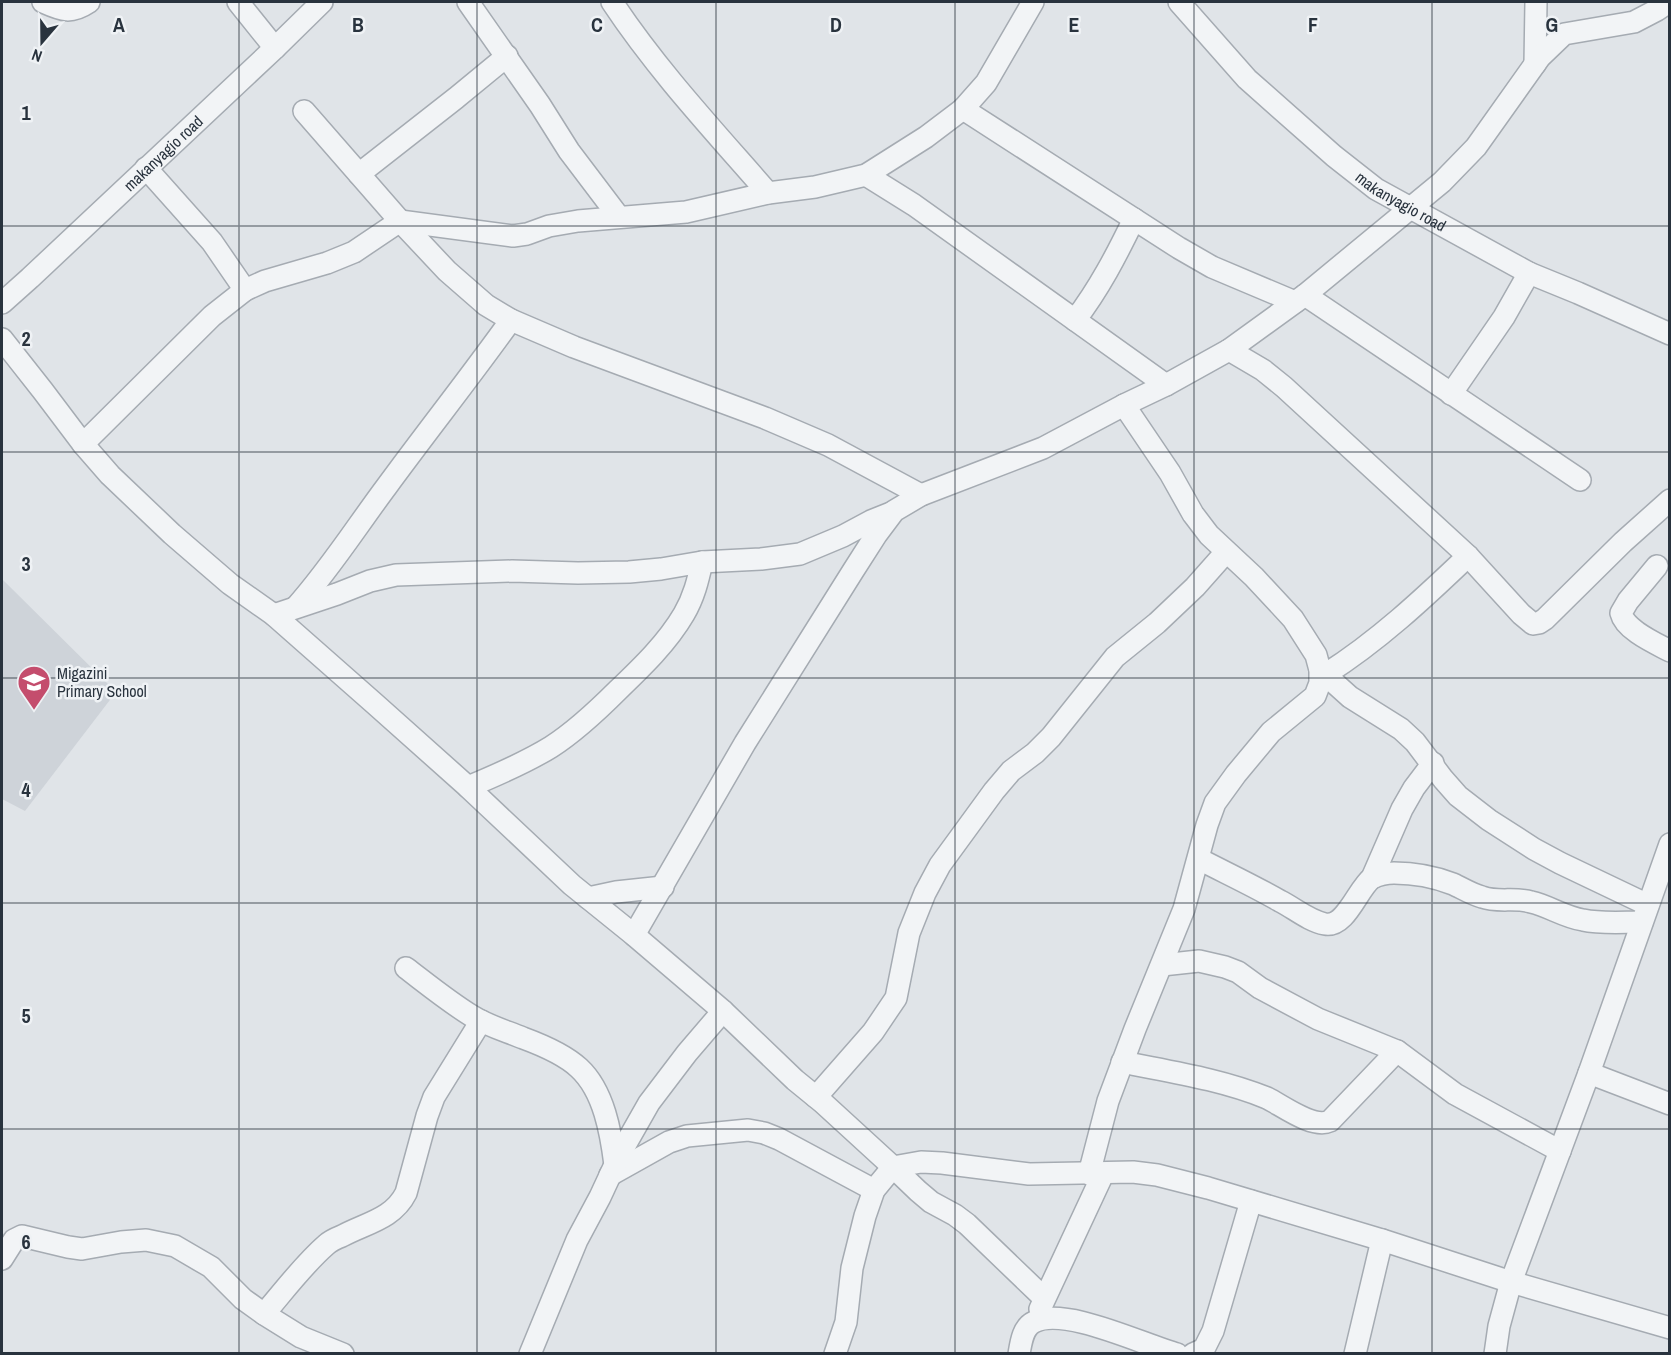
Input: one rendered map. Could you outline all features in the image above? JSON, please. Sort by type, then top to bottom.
[{"type":"street","points":[[44,2],[68,11],[89,2]]},
{"type":"street","points":[[238,2],[275,48]]},
{"type":"street","name":"makanyagio road","points":[[2,303],[322,2]]},
{"type":"street","points":[[468,2],[507,56],[569,151],[619,217]]},
{"type":"street","points":[[612,2],[628,27],[699,115],[768,193]]},
{"type":"street","points":[[83,444],[212,316],[245,290],[265,281],[327,263],[354,252],[400,221],[513,236],[557,224],[686,212],[768,193],[816,187],[866,175],[926,137],[963,109],[986,83],[1033,2]]},
{"type":"street","name":"makanyagio road","points":[[1179,2],[1255,87],[1334,156],[1376,189],[1529,273],[1670,334]]},
{"type":"street","points":[[1535,64],[1536,2]]},
{"type":"street","points":[[284,612],[370,581],[396,575],[512,571],[628,572],[702,562],[762,559],[800,554],[894,512],[921,495],[1043,448],[1230,350],[1300,299],[1442,182],[1476,147],[1540,57],[1564,33],[1634,22],[1669,2]]},
{"type":"street","points":[[359,174],[507,56]]},
{"type":"street","points":[[963,109],[1067,178],[1212,267],[1300,299],[1451,394],[1580,480]]},
{"type":"street","points":[[304,111],[400,221],[447,271],[486,305],[511,320],[630,369],[765,418],[828,446],[921,495]]},
{"type":"street","points":[[146,168],[212,242],[245,290]]},
{"type":"street","points":[[866,175],[914,205],[1166,385]]},
{"type":"street","points":[[1075,320],[1088,304],[1115,258],[1134,219]]},
{"type":"street","points":[[1451,394],[1504,317],[1529,273]]},
{"type":"street","points":[[284,612],[318,582],[511,320]]},
{"type":"street","points":[[2,339],[83,444],[110,475],[172,534],[230,584],[284,612],[572,885],[723,1011],[795,1080],[918,1191],[931,1202],[967,1224],[1044,1298]]},
{"type":"street","points":[[1230,350],[1263,370],[1284,387],[1468,556],[1530,622],[1539,623],[1545,620],[1623,542],[1670,500]]},
{"type":"street","points":[[1124,405],[1209,536],[1293,619],[1310,644],[1323,672],[1350,697],[1401,729],[1433,763],[1458,796],[1489,820],[1534,849],[1645,913]]},
{"type":"street","points":[[634,935],[745,743],[858,562],[894,512]]},
{"type":"street","points":[[816,1097],[873,1032],[896,998],[909,933],[925,893],[939,865],[994,791],[1011,771],[1035,753],[1051,737],[1116,657],[1195,587],[1226,552]]},
{"type":"street","points":[[1034,1322],[1096,1174],[1108,1101],[1184,909],[1215,803],[1271,732],[1315,696],[1323,672],[1365,647],[1407,614],[1468,556]]},
{"type":"street","points":[[468,787],[517,766],[551,747],[576,730],[603,705],[645,663],[684,615],[696,587],[702,562]]},
{"type":"street","points":[[1657,566],[1628,601],[1621,614],[1627,625],[1670,651]]},
{"type":"street","points":[[1199,859],[1315,921],[1330,924],[1337,921],[1350,908],[1372,878],[1402,809],[1433,763]]},
{"type":"street","points":[[1495,1353],[1499,1326],[1511,1282],[1589,1073],[1645,913],[1663,882],[1670,844]]},
{"type":"street","points":[[1372,878],[1396,873],[1425,876],[1451,883],[1483,898],[1500,901],[1517,899],[1530,901],[1584,921],[1645,913]]},
{"type":"street","points":[[588,898],[616,891],[663,887]]},
{"type":"street","points":[[1162,965],[1199,962],[1238,972],[1260,988],[1318,1019],[1397,1051],[1455,1094],[1560,1151]]},
{"type":"street","points":[[406,968],[481,1021],[549,1049],[581,1069],[592,1086],[607,1120],[613,1148],[613,1170]]},
{"type":"street","points":[[530,1353],[577,1240],[649,1103],[723,1011]]},
{"type":"street","points":[[264,1314],[328,1243],[373,1222],[400,1204],[406,1193],[434,1097],[481,1021]]},
{"type":"street","points":[[1122,1062],[1228,1084],[1267,1099],[1310,1121],[1323,1124],[1330,1121],[1397,1051]]},
{"type":"street","points":[[1589,1073],[1670,1104]]},
{"type":"street","points":[[613,1170],[669,1142],[687,1136],[748,1130],[779,1139],[874,1190]]},
{"type":"street","points":[[835,1353],[846,1322],[856,1247],[874,1190],[893,1167],[921,1162],[942,1162],[1029,1174],[1133,1172],[1157,1175],[1208,1188],[1382,1240],[1511,1282],[1670,1328]]},
{"type":"street","points":[[1193,1353],[1204,1349],[1213,1331],[1251,1201]]},
{"type":"street","points":[[2,1258],[14,1240],[22,1236],[82,1249],[146,1240],[175,1246],[211,1267],[243,1299],[264,1314],[301,1336],[343,1353]]},
{"type":"street","points":[[1354,1353],[1382,1240]]},
{"type":"street","points":[[1018,1353],[1025,1329],[1034,1322],[1050,1318],[1084,1322],[1177,1353]]},
{"type":"shaded area","points":[[2,579],[116,692],[25,811],[2,799]]},
{"type":"place","name":"Migazini Primary School","points":[[34,711]]}]
